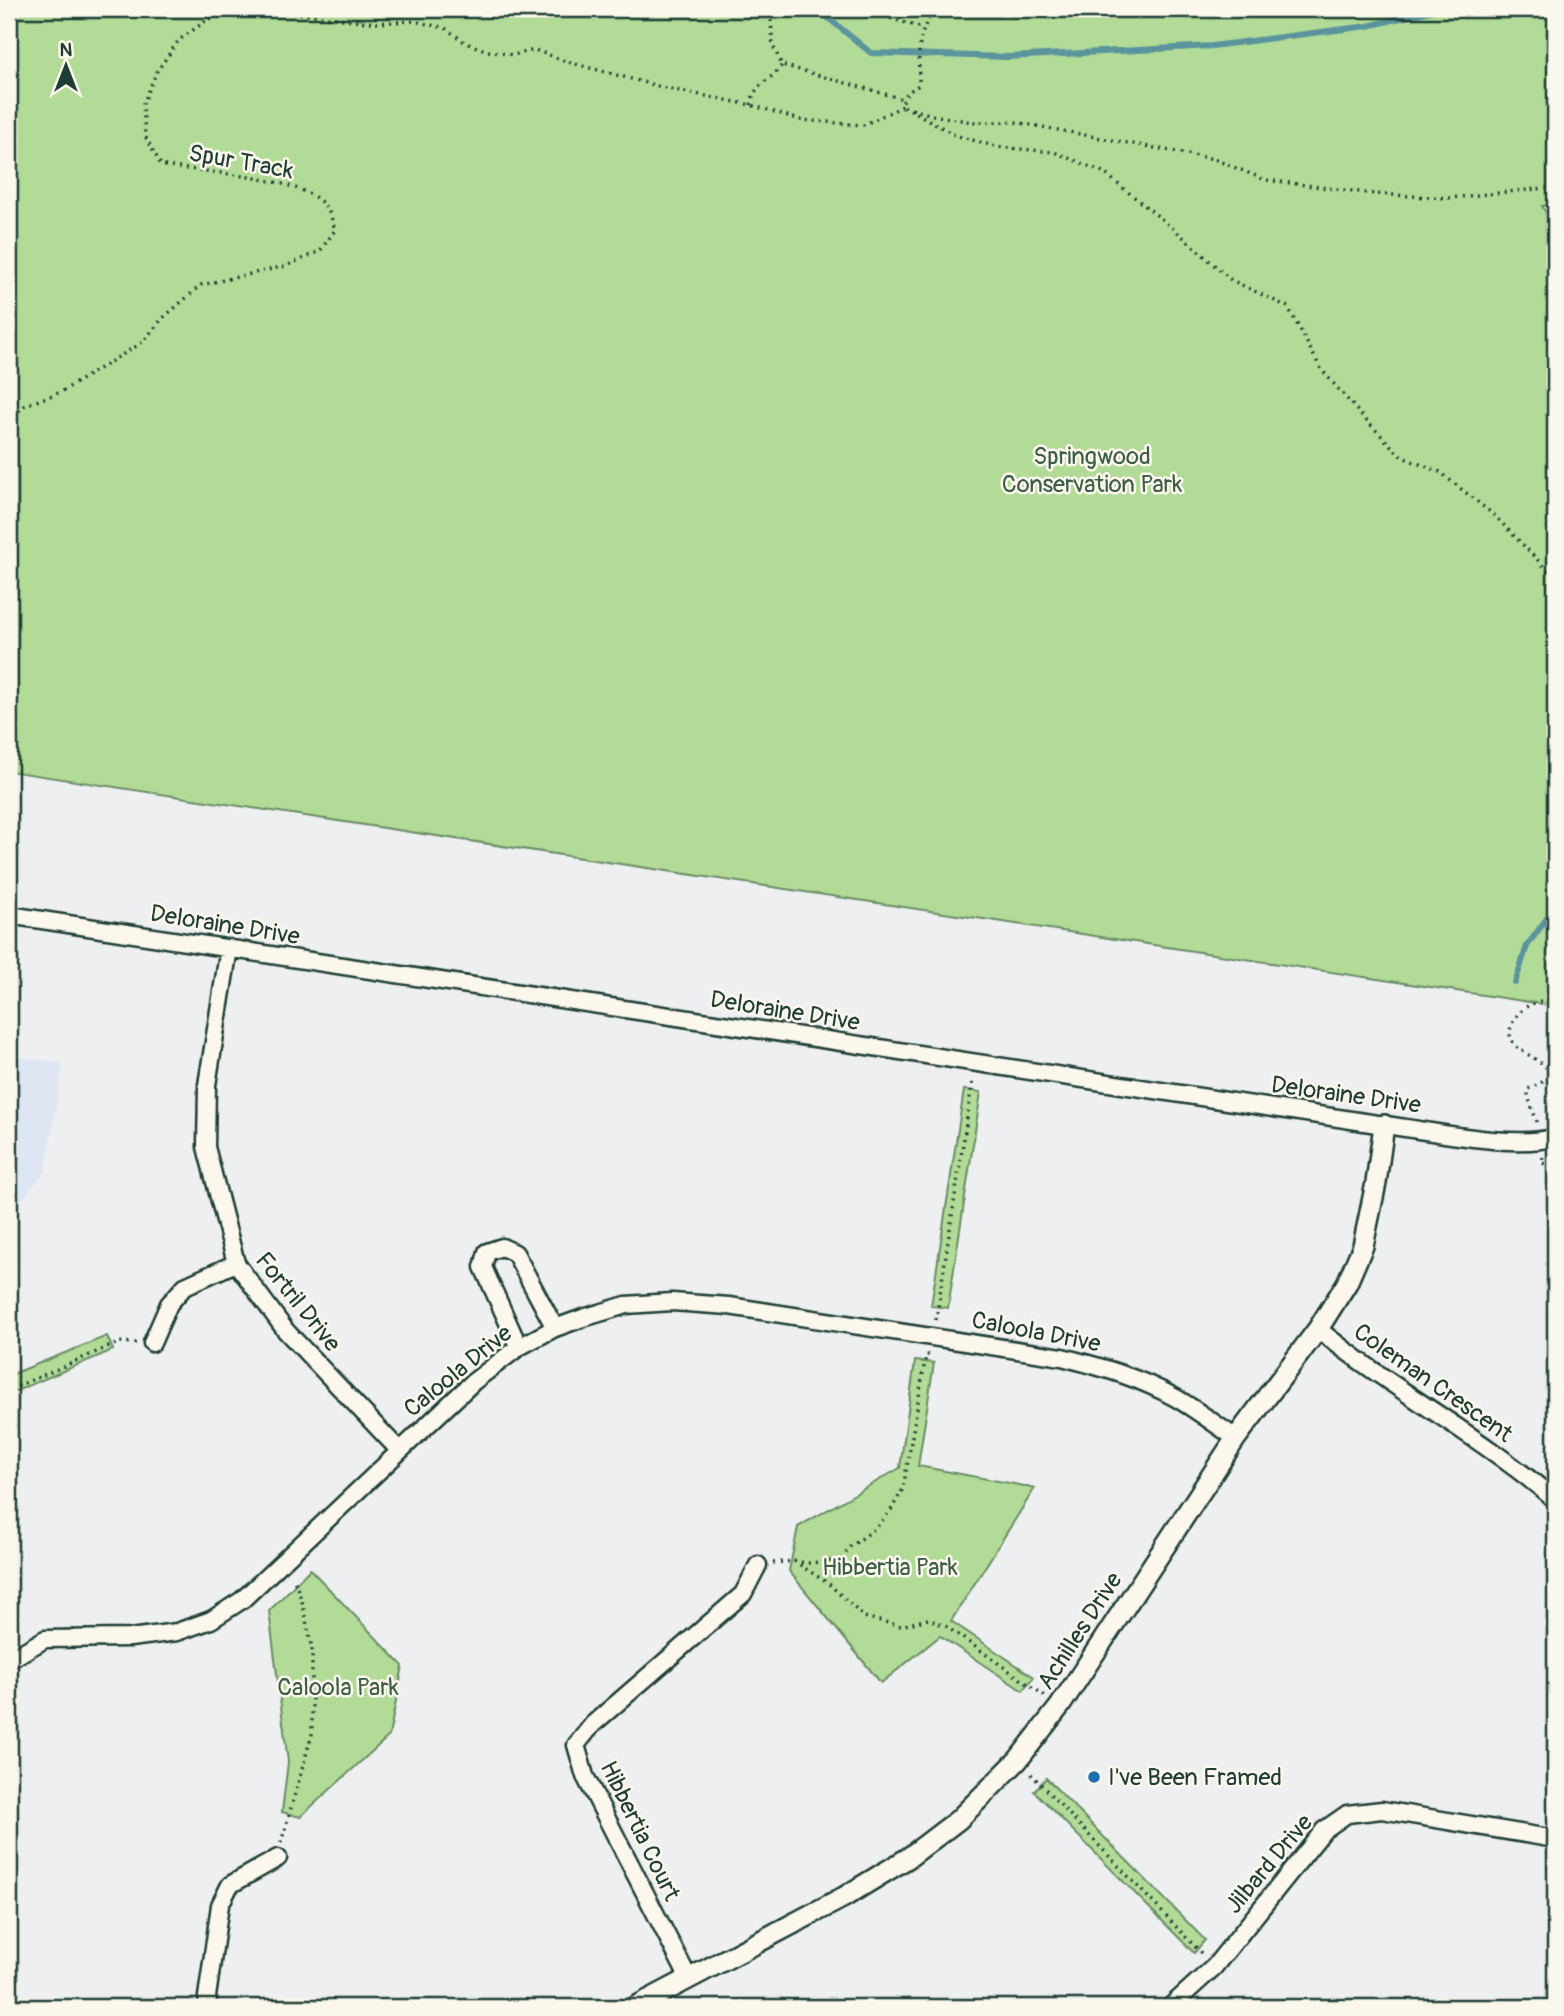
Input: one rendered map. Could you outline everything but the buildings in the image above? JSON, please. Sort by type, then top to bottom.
[{"type":"street","name":"Deloraine Drive","points":[[9,915],[1384,1125],[1508,1142],[1549,1140]]},
{"type":"street","name":"Fortril Drive","points":[[229,948],[208,1085],[206,1147],[236,1263],[286,1331],[399,1450]]},
{"type":"street","name":"Achilles Drive","points":[[635,2007],[844,1897],[908,1858],[958,1821],[1018,1760],[1060,1706],[1236,1438],[1318,1329],[1347,1283],[1363,1246],[1384,1125]]},
{"type":"street","points":[[519,1347],[483,1267],[487,1252],[502,1247],[514,1253],[555,1328]]},
{"type":"street","points":[[152,1343],[169,1304],[184,1286],[236,1263]]},
{"type":"street","name":"Caloola Drive","points":[[9,1660],[45,1639],[177,1632],[211,1620],[242,1600],[473,1382],[519,1347],[555,1328],[626,1305],[672,1302],[729,1306],[1062,1357],[1105,1367],[1148,1384],[1178,1399],[1236,1438]]},
{"type":"street","name":"Coleman Crescent","points":[[1318,1329],[1356,1360],[1522,1471],[1555,1500]]},
{"type":"street","name":"Hibbertia Court","points":[[689,1979],[585,1776],[576,1745],[593,1724],[743,1594],[758,1565]]},
{"type":"street","name":"Jilbard Drive","points":[[1170,2007],[1214,1967],[1324,1830],[1346,1814],[1382,1810],[1555,1839]]},
{"type":"street","points":[[209,2007],[207,1997],[220,1905],[230,1885],[278,1858]]},
{"type":"path","name":"Spur Track","points":[[9,421],[25,405],[61,392],[143,342],[162,319],[201,285],[286,266],[320,251],[335,230],[327,208],[309,193],[268,180],[161,165],[145,136],[142,104],[157,71],[179,40],[207,20],[231,12],[271,9],[375,23],[415,21],[445,28],[466,43],[488,51],[513,55],[535,50],[568,62],[665,88],[751,105],[801,120],[863,125],[904,106]]},
{"type":"path","points":[[762,9],[771,21],[773,46],[782,65],[903,99]]},
{"type":"path","points":[[880,9],[889,18],[923,27]]},
{"type":"path","points":[[903,99],[919,85],[919,43],[923,27],[930,17],[966,9]]},
{"type":"path","points":[[751,105],[758,86],[775,75],[782,65]]},
{"type":"path","points":[[903,99],[904,106]]},
{"type":"path","points":[[904,106],[932,115],[972,121],[1015,121],[1214,159],[1266,180],[1375,194],[1450,198],[1555,187]]},
{"type":"path","points":[[904,106],[955,135],[997,147],[1054,152],[1103,172],[1174,229],[1231,280],[1288,307],[1321,369],[1369,424],[1402,457],[1440,472],[1495,516],[1555,578]]},
{"type":"path","points":[[1549,1140],[1528,1097],[1528,1089],[1551,1075],[1549,1069],[1523,1053],[1512,1042],[1510,1025],[1520,1011],[1545,999],[1555,999]]},
{"type":"path","points":[[11,1389],[120,1342],[152,1343]]},
{"type":"path","points":[[278,1858],[283,1831],[312,1734],[312,1649],[302,1601],[286,1558]]},
{"type":"path","points":[[758,1565],[794,1560],[828,1584],[864,1617],[901,1626],[928,1619],[947,1627],[1060,1706]]},
{"type":"path","points":[[1018,1760],[1214,1967]]},
{"type":"shaded area","points":[[9,1056],[63,1063],[45,1172],[19,1203],[9,1393]]},
{"type":"green space","name":"Springwood Conservation Park","points":[[9,9],[1555,9],[1555,205],[1542,206],[1555,229],[1555,1006],[9,771]]},
{"type":"green space","points":[[964,1090],[981,1092],[948,1308],[931,1306]]},
{"type":"green space","points":[[107,1336],[113,1350],[9,1394],[10,1375]]},
{"type":"green space","name":"Hibbertia Park","points":[[915,1361],[934,1363],[918,1466],[1035,1488],[951,1621],[1034,1677],[1023,1691],[940,1636],[881,1683],[789,1571],[798,1527],[900,1468]]},
{"type":"green space","name":"Caloola Park","points":[[310,1569],[403,1666],[389,1736],[300,1817],[282,1812],[288,1762],[269,1611]]},
{"type":"green space","points":[[1046,1778],[1205,1940],[1194,1953],[1034,1791]]},
{"type":"waterway","points":[[817,9],[871,53],[1007,57],[1212,46],[1368,26],[1438,9]]},
{"type":"waterway","points":[[1515,983],[1527,946],[1555,907]]},
{"type":"place","name":"I've Been Framed","points":[[1094,1777]]}]
